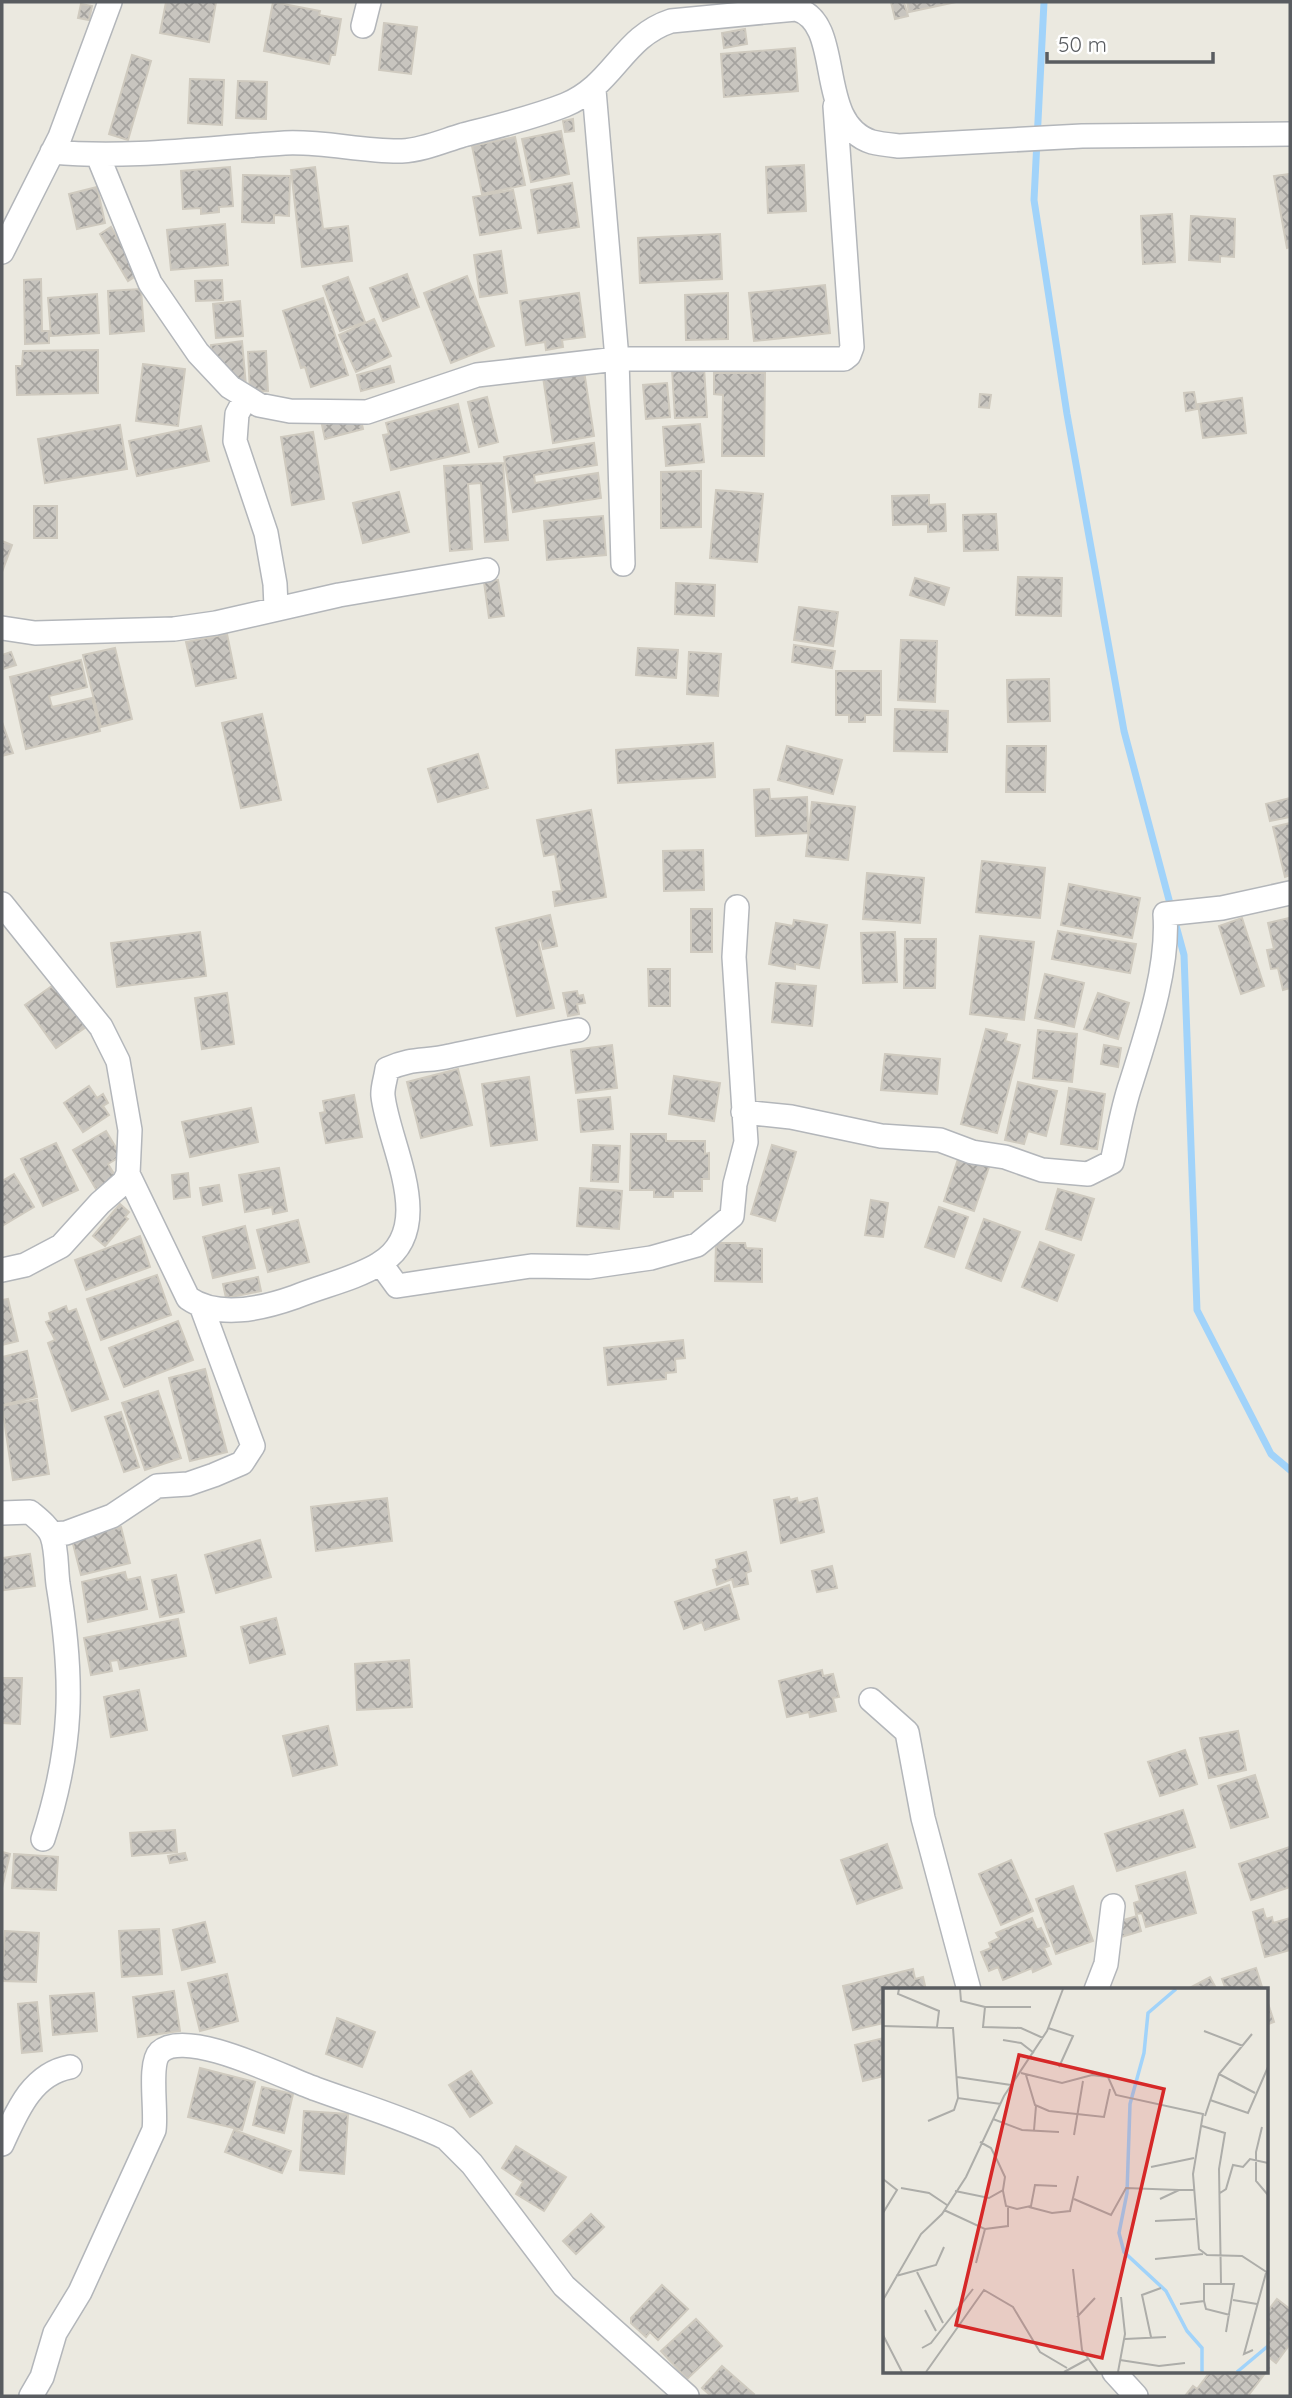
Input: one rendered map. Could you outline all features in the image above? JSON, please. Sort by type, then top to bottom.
[{"type":"street","points":[[2,252],[52,152],[110,2]]},
{"type":"street","points":[[363,26],[369,2]]},
{"type":"street","points":[[52,152],[98,156],[289,143],[405,151],[541,115],[594,90],[631,47],[656,26],[671,21],[796,9],[806,11],[820,28],[835,96],[852,346],[849,355],[844,359],[617,359],[477,375],[367,412],[290,411],[259,405],[230,387],[198,352],[149,283],[98,156]]},
{"type":"street","points":[[594,90],[617,359],[623,564]]},
{"type":"street","points":[[835,96],[847,122],[870,141],[899,146],[1082,136],[1290,134]]},
{"type":"street","points":[[246,397],[237,414],[235,441],[266,533],[276,607]]},
{"type":"street","points":[[2,628],[35,633],[174,629],[216,624],[276,607],[487,570]]},
{"type":"street","points":[[743,1112],[791,1118],[881,1136],[940,1140],[972,1152],[1005,1157],[1042,1170],[1088,1174],[1112,1162],[1130,1084],[1146,1042],[1166,934],[1165,914],[1222,908],[1290,893]]},
{"type":"street","points":[[2,904],[101,1027],[118,1061],[130,1130],[128,1174],[124,1182],[100,1203],[61,1246],[25,1265],[2,1270]]},
{"type":"street","points":[[380,1264],[397,1286],[531,1266],[589,1267],[652,1258],[698,1245],[732,1216],[734,1184],[746,1142],[734,957],[737,907]]},
{"type":"street","points":[[128,1174],[188,1298],[202,1308],[226,1312],[286,1300],[380,1264],[397,1246],[407,1223],[407,1186],[383,1094],[387,1069],[407,1060],[449,1057],[478,1048],[578,1030]]},
{"type":"street","points":[[51,1534],[66,1533],[112,1517],[156,1486],[188,1484],[242,1463],[253,1447],[202,1308]]},
{"type":"street","points":[[2,1513],[30,1512],[51,1534],[65,1622],[70,1694],[60,1787],[43,1839]]},
{"type":"street","points":[[872,1700],[907,1732],[923,1818],[968,1988]]},
{"type":"street","points":[[1097,1988],[1106,1964],[1113,1906]]},
{"type":"street","points":[[31,2396],[42,2377],[55,2333],[80,2292],[153,2130],[157,2107],[153,2065],[155,2059],[160,2052],[176,2046],[194,2047],[240,2058],[446,2137],[471,2164],[564,2286],[687,2396]]},
{"type":"street","points":[[2,2144],[29,2093],[46,2074],[70,2067]]},
{"type":"street","points":[[1116,2374],[1136,2396]]},
{"type":"building","points":[[166,2],[216,2],[209,42],[160,33]]},
{"type":"building","points":[[273,2],[320,11],[319,15],[341,19],[335,55],[331,55],[329,64],[264,51]]},
{"type":"building","points":[[891,2],[904,2],[908,16],[895,19]]},
{"type":"building","points":[[907,2],[956,2],[909,12]]},
{"type":"building","points":[[81,4],[92,6],[89,20],[78,18]]},
{"type":"building","points":[[384,23],[417,27],[411,74],[379,70]]},
{"type":"building","points":[[745,29],[747,44],[724,48],[722,33]]},
{"type":"building","points":[[795,48],[798,91],[724,97],[721,54]]},
{"type":"building","points":[[132,55],[151,61],[128,140],[109,134]]},
{"type":"building","points":[[190,79],[224,80],[222,125],[188,123]]},
{"type":"building","points":[[238,81],[267,82],[266,119],[236,118]]},
{"type":"building","points":[[573,119],[574,131],[565,132],[563,121]]},
{"type":"building","points":[[561,131],[569,174],[531,182],[522,139]]},
{"type":"building","points":[[515,137],[525,185],[482,194],[472,146]]},
{"type":"building","points":[[804,165],[806,211],[768,213],[766,167]]},
{"type":"building","points":[[230,167],[233,206],[219,207],[219,212],[201,214],[201,208],[183,209],[181,171]]},
{"type":"building","points":[[315,167],[323,229],[348,226],[352,261],[302,267],[291,170]]},
{"type":"building","points":[[1290,174],[1290,247],[1287,248],[1274,176]]},
{"type":"building","points":[[243,175],[290,176],[289,216],[274,215],[274,223],[242,222]]},
{"type":"building","points":[[572,183],[579,227],[538,233],[531,190]]},
{"type":"building","points":[[97,187],[105,223],[77,229],[69,194]]},
{"type":"building","points":[[513,190],[521,228],[480,235],[473,197]]},
{"type":"building","points":[[1172,214],[1175,262],[1143,264],[1141,216]]},
{"type":"building","points":[[1191,216],[1235,219],[1234,257],[1220,256],[1220,262],[1189,260]]},
{"type":"building","points":[[225,224],[228,265],[171,270],[167,230]]},
{"type":"building","points":[[111,227],[139,274],[128,281],[100,234]]},
{"type":"building","points":[[720,234],[722,279],[640,283],[638,238]]},
{"type":"building","points":[[501,251],[507,293],[480,297],[474,255]]},
{"type":"building","points":[[407,274],[419,307],[383,321],[370,288]]},
{"type":"building","points":[[467,276],[494,346],[451,363],[424,293]]},
{"type":"building","points":[[348,277],[365,322],[340,331],[323,286]]},
{"type":"building","points":[[41,279],[42,331],[49,331],[49,343],[25,344],[24,280]]},
{"type":"building","points":[[222,280],[223,300],[196,301],[195,281]]},
{"type":"building","points":[[825,285],[830,333],[754,341],[749,293]]},
{"type":"building","points":[[141,289],[144,331],[110,334],[108,291]]},
{"type":"building","points":[[579,293],[585,337],[562,340],[563,347],[546,350],[545,342],[526,345],[520,301]]},
{"type":"building","points":[[728,293],[728,339],[686,340],[685,295]]},
{"type":"building","points":[[97,294],[99,333],[51,336],[48,298]]},
{"type":"building","points":[[323,298],[348,375],[311,387],[305,367],[301,368],[283,311]]},
{"type":"building","points":[[240,301],[243,336],[216,338],[213,304]]},
{"type":"building","points":[[374,319],[391,356],[356,372],[339,335]]},
{"type":"building","points":[[242,341],[246,386],[224,378],[217,365],[216,354],[212,355],[211,345]]},
{"type":"building","points":[[98,350],[98,393],[17,395],[16,366],[22,366],[23,351]]},
{"type":"building","points":[[266,351],[268,391],[250,392],[248,352]]},
{"type":"building","points":[[143,364],[185,369],[178,426],[136,421]]},
{"type":"building","points":[[390,366],[394,382],[361,391],[357,375]]},
{"type":"building","points":[[704,367],[707,417],[675,418],[672,369]]},
{"type":"building","points":[[584,371],[594,436],[553,443],[543,377]]},
{"type":"building","points":[[714,373],[765,373],[764,456],[722,456],[723,395],[714,394]]},
{"type":"building","points":[[667,383],[670,417],[646,419],[643,385]]},
{"type":"building","points":[[1194,392],[1197,409],[1186,411],[1184,393]]},
{"type":"building","points":[[980,394],[991,395],[989,408],[979,407]]},
{"type":"building","points":[[487,397],[498,442],[479,447],[468,402]]},
{"type":"building","points":[[1242,398],[1246,433],[1203,438],[1198,404]]},
{"type":"building","points":[[458,404],[469,452],[391,470],[383,435],[389,434],[386,423]]},
{"type":"building","points":[[360,415],[363,429],[325,439],[322,425]]},
{"type":"building","points":[[700,424],[704,462],[666,466],[663,427]]},
{"type":"building","points":[[120,425],[127,469],[45,483],[38,439]]},
{"type":"building","points":[[201,426],[209,461],[137,476],[129,441]]},
{"type":"building","points":[[313,432],[324,499],[292,505],[281,437]]},
{"type":"building","points":[[594,443],[597,465],[534,475],[535,483],[598,473],[601,498],[513,512],[504,457]]},
{"type":"building","points":[[503,463],[508,540],[485,542],[481,483],[468,484],[472,549],[450,551],[444,466]]},
{"type":"building","points":[[701,471],[701,527],[661,528],[661,472]]},
{"type":"building","points":[[716,490],[763,494],[757,562],[710,558]]},
{"type":"building","points":[[399,492],[409,532],[363,543],[353,503]]},
{"type":"building","points":[[929,495],[929,505],[945,504],[946,531],[928,532],[928,524],[893,525],[892,496]]},
{"type":"building","points":[[34,506],[57,506],[57,538],[34,538]]},
{"type":"building","points":[[996,514],[998,550],[964,551],[963,515]]},
{"type":"building","points":[[603,516],[606,555],[547,560],[544,521]]},
{"type":"building","points":[[2,541],[12,545],[2,572]]},
{"type":"building","points":[[1018,577],[1062,578],[1061,616],[1016,615]]},
{"type":"building","points":[[915,578],[949,588],[944,605],[910,595]]},
{"type":"building","points":[[498,580],[504,616],[489,618],[484,582]]},
{"type":"building","points":[[676,583],[715,585],[714,616],[675,614]]},
{"type":"building","points":[[799,607],[838,612],[833,646],[794,640]]},
{"type":"building","points":[[227,634],[236,678],[196,686],[186,642]]},
{"type":"building","points":[[901,640],[937,641],[935,702],[898,700]]},
{"type":"building","points":[[794,645],[835,651],[832,668],[792,662]]},
{"type":"building","points":[[115,648],[132,719],[101,727],[83,655]]},
{"type":"building","points":[[638,648],[678,650],[676,678],[636,675]]},
{"type":"building","points":[[11,652],[16,665],[3,669],[2,655]]},
{"type":"building","points":[[689,652],[721,654],[718,696],[687,694]]},
{"type":"building","points":[[81,660],[87,687],[49,696],[52,707],[92,698],[100,731],[26,749],[10,677]]},
{"type":"building","points":[[836,671],[881,671],[881,715],[865,715],[865,722],[849,722],[849,715],[836,715]]},
{"type":"building","points":[[1049,679],[1050,721],[1008,722],[1007,680]]},
{"type":"building","points":[[895,709],[948,711],[947,752],[894,751]]},
{"type":"building","points":[[262,714],[281,800],[241,808],[222,723]]},
{"type":"building","points":[[2,722],[13,753],[2,756]]},
{"type":"building","points":[[713,743],[715,777],[618,783],[616,750]]},
{"type":"building","points":[[787,746],[842,760],[833,794],[778,780]]},
{"type":"building","points":[[1007,746],[1046,746],[1045,792],[1006,792]]},
{"type":"building","points":[[478,754],[488,788],[438,802],[428,769]]},
{"type":"building","points":[[769,789],[770,799],[807,797],[808,833],[756,836],[754,790]]},
{"type":"building","points":[[1290,798],[1290,817],[1270,821],[1266,804]]},
{"type":"building","points":[[812,802],[855,807],[848,860],[806,856]]},
{"type":"building","points":[[591,810],[606,897],[555,906],[553,892],[562,891],[555,854],[544,856],[537,820]]},
{"type":"building","points":[[1290,823],[1290,875],[1285,877],[1273,827]]},
{"type":"building","points":[[703,850],[704,890],[664,891],[663,851]]},
{"type":"building","points":[[982,861],[1045,868],[1040,918],[976,912]]},
{"type":"building","points":[[867,873],[924,878],[920,923],[863,919]]},
{"type":"building","points":[[1069,884],[1140,898],[1132,938],[1061,925]]},
{"type":"building","points":[[691,909],[712,909],[712,952],[691,952]]},
{"type":"building","points":[[550,915],[557,946],[543,949],[541,940],[538,941],[554,1008],[517,1016],[496,928]]},
{"type":"building","points":[[1242,918],[1264,986],[1241,994],[1219,926]]},
{"type":"building","points":[[1289,918],[1290,988],[1283,990],[1278,968],[1271,969],[1267,950],[1274,949],[1268,923]]},
{"type":"building","points":[[794,920],[827,925],[819,968],[795,964],[795,969],[769,964],[776,923],[793,926]]},
{"type":"building","points":[[1058,931],[1136,944],[1130,973],[1052,959]]},
{"type":"building","points":[[200,932],[206,976],[117,987],[111,943]]},
{"type":"building","points":[[895,932],[897,982],[863,983],[861,933]]},
{"type":"building","points":[[980,936],[1034,942],[1024,1020],[970,1014]]},
{"type":"building","points":[[905,939],[936,939],[935,988],[904,988]]},
{"type":"building","points":[[648,969],[670,969],[670,1006],[649,1006]]},
{"type":"building","points":[[1045,974],[1084,983],[1074,1027],[1035,1018]]},
{"type":"building","points":[[776,983],[816,986],[812,1026],[772,1022]]},
{"type":"building","points":[[55,984],[86,1027],[56,1048],[25,1005]]},
{"type":"building","points":[[577,991],[578,996],[583,995],[585,1003],[577,1004],[579,1014],[568,1016],[563,993]]},
{"type":"building","points":[[227,993],[234,1044],[202,1049],[195,998]]},
{"type":"building","points":[[1098,993],[1129,1003],[1118,1039],[1084,1029]]},
{"type":"building","points":[[986,1029],[1007,1034],[1005,1041],[1020,1045],[997,1133],[961,1124]]},
{"type":"building","points":[[1038,1030],[1077,1034],[1072,1082],[1033,1078]]},
{"type":"building","points":[[612,1045],[617,1088],[576,1093],[571,1050]]},
{"type":"building","points":[[1104,1045],[1121,1048],[1118,1067],[1101,1064]]},
{"type":"building","points":[[885,1054],[940,1059],[937,1094],[881,1090]]},
{"type":"building","points":[[458,1069],[472,1125],[421,1138],[407,1082]]},
{"type":"building","points":[[674,1076],[720,1083],[714,1121],[669,1114]]},
{"type":"building","points":[[529,1077],[537,1140],[491,1146],[482,1084]]},
{"type":"building","points":[[1018,1082],[1057,1091],[1046,1136],[1028,1131],[1024,1144],[1005,1140]]},
{"type":"building","points":[[89,1086],[97,1098],[103,1094],[108,1103],[103,1106],[109,1115],[83,1132],[64,1103]]},
{"type":"building","points":[[1069,1088],[1105,1094],[1097,1149],[1061,1144]]},
{"type":"building","points":[[354,1095],[362,1137],[326,1143],[320,1113],[325,1112],[323,1101]]},
{"type":"building","points":[[610,1097],[613,1129],[581,1132],[578,1100]]},
{"type":"building","points":[[251,1108],[258,1142],[190,1157],[182,1122]]},
{"type":"building","points":[[106,1131],[121,1156],[108,1164],[116,1177],[96,1189],[73,1150]]},
{"type":"building","points":[[631,1134],[666,1134],[666,1141],[705,1141],[705,1154],[709,1153],[709,1179],[702,1179],[702,1191],[673,1191],[673,1197],[654,1197],[654,1190],[630,1190]]},
{"type":"building","points":[[56,1143],[78,1190],[43,1206],[21,1159]]},
{"type":"building","points":[[593,1145],[620,1146],[618,1182],[591,1181]]},
{"type":"building","points":[[772,1145],[796,1152],[775,1221],[751,1214]]},
{"type":"building","points":[[974,1158],[990,1164],[974,1211],[944,1201],[958,1159],[972,1164]]},
{"type":"building","points":[[279,1168],[287,1211],[273,1214],[272,1207],[245,1212],[239,1175]]},
{"type":"building","points":[[188,1173],[190,1197],[174,1199],[172,1175]]},
{"type":"building","points":[[14,1174],[34,1207],[2,1226],[2,1181]]},
{"type":"building","points":[[219,1185],[222,1201],[203,1205],[200,1188]]},
{"type":"building","points":[[580,1188],[622,1191],[619,1229],[577,1226]]},
{"type":"building","points":[[1058,1189],[1094,1199],[1081,1240],[1046,1229]]},
{"type":"building","points":[[871,1200],[888,1203],[883,1237],[865,1235]]},
{"type":"building","points":[[120,1204],[129,1212],[125,1217],[128,1219],[105,1246],[93,1236]]},
{"type":"building","points":[[939,1207],[968,1217],[954,1257],[925,1247]]},
{"type":"building","points":[[984,1219],[1020,1232],[1001,1281],[966,1268]]},
{"type":"building","points":[[298,1220],[309,1262],[268,1272],[257,1230]]},
{"type":"building","points":[[245,1226],[255,1268],[213,1278],[203,1237]]},
{"type":"building","points":[[140,1236],[150,1267],[86,1290],[75,1260]]},
{"type":"building","points":[[1040,1242],[1074,1255],[1057,1301],[1022,1287]]},
{"type":"building","points":[[716,1243],[745,1243],[746,1248],[762,1249],[762,1282],[715,1281]]},
{"type":"building","points":[[157,1275],[171,1315],[101,1340],[87,1299]]},
{"type":"building","points":[[258,1277],[261,1291],[226,1298],[223,1284]]},
{"type":"building","points":[[8,1299],[18,1341],[2,1345],[2,1300]]},
{"type":"building","points":[[66,1306],[68,1312],[76,1309],[108,1399],[72,1411],[48,1343],[55,1340],[46,1322],[51,1320],[49,1313]]},
{"type":"building","points":[[178,1321],[193,1360],[124,1387],[109,1348]]},
{"type":"building","points":[[683,1340],[685,1358],[675,1359],[676,1372],[666,1373],[666,1379],[608,1385],[604,1348]]},
{"type":"building","points":[[27,1351],[37,1397],[2,1405],[2,1357]]},
{"type":"building","points":[[205,1369],[227,1452],[190,1461],[169,1378]]},
{"type":"building","points":[[158,1391],[181,1458],[145,1470],[122,1403]]},
{"type":"building","points":[[37,1400],[49,1474],[13,1480],[2,1406]]},
{"type":"building","points":[[121,1412],[139,1467],[124,1472],[105,1417]]},
{"type":"building","points":[[789,1497],[790,1500],[797,1498],[798,1503],[817,1498],[824,1532],[781,1543],[774,1500]]},
{"type":"building","points":[[387,1498],[392,1541],[316,1551],[311,1507]]},
{"type":"building","points":[[121,1527],[130,1563],[81,1575],[72,1540]]},
{"type":"building","points":[[260,1540],[271,1577],[216,1593],[205,1555]]},
{"type":"building","points":[[746,1552],[751,1571],[746,1573],[748,1584],[734,1587],[732,1579],[717,1585],[713,1570],[718,1568],[716,1560]]},
{"type":"building","points":[[30,1554],[35,1586],[4,1590],[2,1558]]},
{"type":"building","points":[[832,1566],[837,1588],[817,1592],[812,1571]]},
{"type":"building","points":[[125,1572],[127,1580],[140,1577],[147,1609],[88,1622],[82,1582]]},
{"type":"building","points":[[176,1575],[184,1612],[160,1617],[152,1580]]},
{"type":"building","points":[[729,1585],[739,1619],[705,1630],[702,1622],[684,1629],[675,1602]]},
{"type":"building","points":[[276,1618],[285,1654],[250,1663],[241,1627]]},
{"type":"building","points":[[178,1619],[186,1656],[120,1669],[118,1660],[110,1661],[112,1671],[91,1675],[84,1638]]},
{"type":"building","points":[[409,1660],[412,1707],[357,1710],[355,1664]]},
{"type":"building","points":[[822,1670],[823,1676],[833,1674],[839,1697],[833,1698],[836,1711],[810,1717],[809,1712],[787,1717],[779,1681]]},
{"type":"building","points":[[2,1678],[22,1678],[20,1724],[2,1723]]},
{"type":"building","points":[[139,1690],[147,1730],[111,1737],[104,1697]]},
{"type":"building","points":[[328,1726],[337,1765],[293,1776],[283,1736]]},
{"type":"building","points":[[1238,1731],[1246,1770],[1209,1778],[1200,1738]]},
{"type":"building","points":[[1185,1750],[1197,1784],[1160,1796],[1148,1762]]},
{"type":"building","points":[[1255,1775],[1268,1817],[1231,1828],[1218,1786]]},
{"type":"building","points":[[1183,1810],[1195,1847],[1117,1871],[1105,1834]]},
{"type":"building","points":[[175,1830],[177,1852],[132,1856],[130,1833]]},
{"type":"building","points":[[887,1844],[902,1888],[857,1904],[841,1860]]},
{"type":"building","points":[[1290,1847],[1290,1887],[1251,1900],[1239,1864]]},
{"type":"building","points":[[2,1852],[10,1854],[2,1888]]},
{"type":"building","points":[[185,1853],[187,1860],[170,1863],[168,1856]]},
{"type":"building","points":[[14,1854],[58,1857],[56,1890],[12,1888]]},
{"type":"building","points":[[1011,1860],[1033,1911],[1001,1925],[979,1874]]},
{"type":"building","points":[[1185,1872],[1196,1913],[1146,1927],[1142,1913],[1136,1914],[1134,1903],[1140,1901],[1136,1886]]},
{"type":"building","points":[[1073,1886],[1093,1941],[1056,1954],[1036,1899]]},
{"type":"building","points":[[1263,1909],[1266,1919],[1272,1917],[1273,1923],[1290,1918],[1290,1950],[1265,1957],[1253,1912]]},
{"type":"building","points":[[1137,1916],[1141,1931],[1121,1937],[1117,1922]]},
{"type":"building","points":[[1032,1918],[1037,1930],[1041,1928],[1049,1946],[1044,1948],[1051,1964],[1033,1972],[1032,1968],[1003,1980],[998,1967],[989,1971],[981,1952],[991,1948],[989,1943],[999,1938],[996,1933]]},
{"type":"building","points":[[205,1922],[215,1962],[182,1970],[173,1930]]},
{"type":"building","points":[[159,1929],[162,1974],[122,1977],[119,1931]]},
{"type":"building","points":[[5,1931],[39,1933],[36,1982],[2,1981]]},
{"type":"building","points":[[1256,1968],[1262,1988],[1225,1988],[1222,1979]]},
{"type":"building","points":[[913,1969],[915,1979],[923,1977],[926,1988],[883,1988],[883,2023],[853,2030],[843,1986]]},
{"type":"building","points":[[227,1974],[238,2021],[200,2031],[188,1983]]},
{"type":"building","points":[[1210,1977],[1216,1988],[1190,1988]]},
{"type":"building","points":[[174,1991],[180,2031],[138,2037],[133,1997]]},
{"type":"building","points":[[94,1993],[97,2031],[53,2035],[50,1996]]},
{"type":"building","points":[[37,2002],[42,2051],[22,2053],[18,2004]]},
{"type":"building","points":[[1268,2003],[1274,2022],[1268,2024]]},
{"type":"building","points":[[337,2018],[375,2032],[362,2067],[326,2054]]},
{"type":"building","points":[[883,2038],[883,2076],[863,2081],[855,2045]]},
{"type":"building","points":[[200,2068],[255,2082],[242,2130],[188,2117]]},
{"type":"building","points":[[471,2071],[492,2103],[470,2117],[449,2085]]},
{"type":"building","points":[[262,2087],[293,2094],[284,2133],[253,2125]]},
{"type":"building","points":[[304,2111],[348,2114],[344,2174],[300,2170]]},
{"type":"building","points":[[234,2130],[291,2151],[282,2173],[225,2152]]},
{"type":"building","points":[[516,2146],[566,2177],[544,2211],[516,2194],[523,2182],[502,2168]]},
{"type":"building","points":[[591,2214],[604,2227],[576,2254],[563,2241]]},
{"type":"building","points":[[662,2285],[688,2309],[658,2340],[650,2332],[646,2337],[631,2323],[631,2318]]},
{"type":"building","points":[[1277,2299],[1290,2309],[1290,2344],[1276,2363],[1268,2357],[1268,2310]]},
{"type":"building","points":[[696,2319],[722,2346],[687,2379],[661,2351]]},
{"type":"building","points":[[722,2366],[754,2394],[711,2396],[702,2388]]},
{"type":"building","points":[[1208,2374],[1264,2374],[1248,2396],[1185,2396],[1193,2386],[1197,2389]]},
{"type":"waterway","points":[[1044,2],[1034,200],[1067,414],[1124,731],[1172,911]]},
{"type":"waterway","points":[[1175,922],[1184,955],[1197,1310],[1271,1454],[1290,1470]]}]
